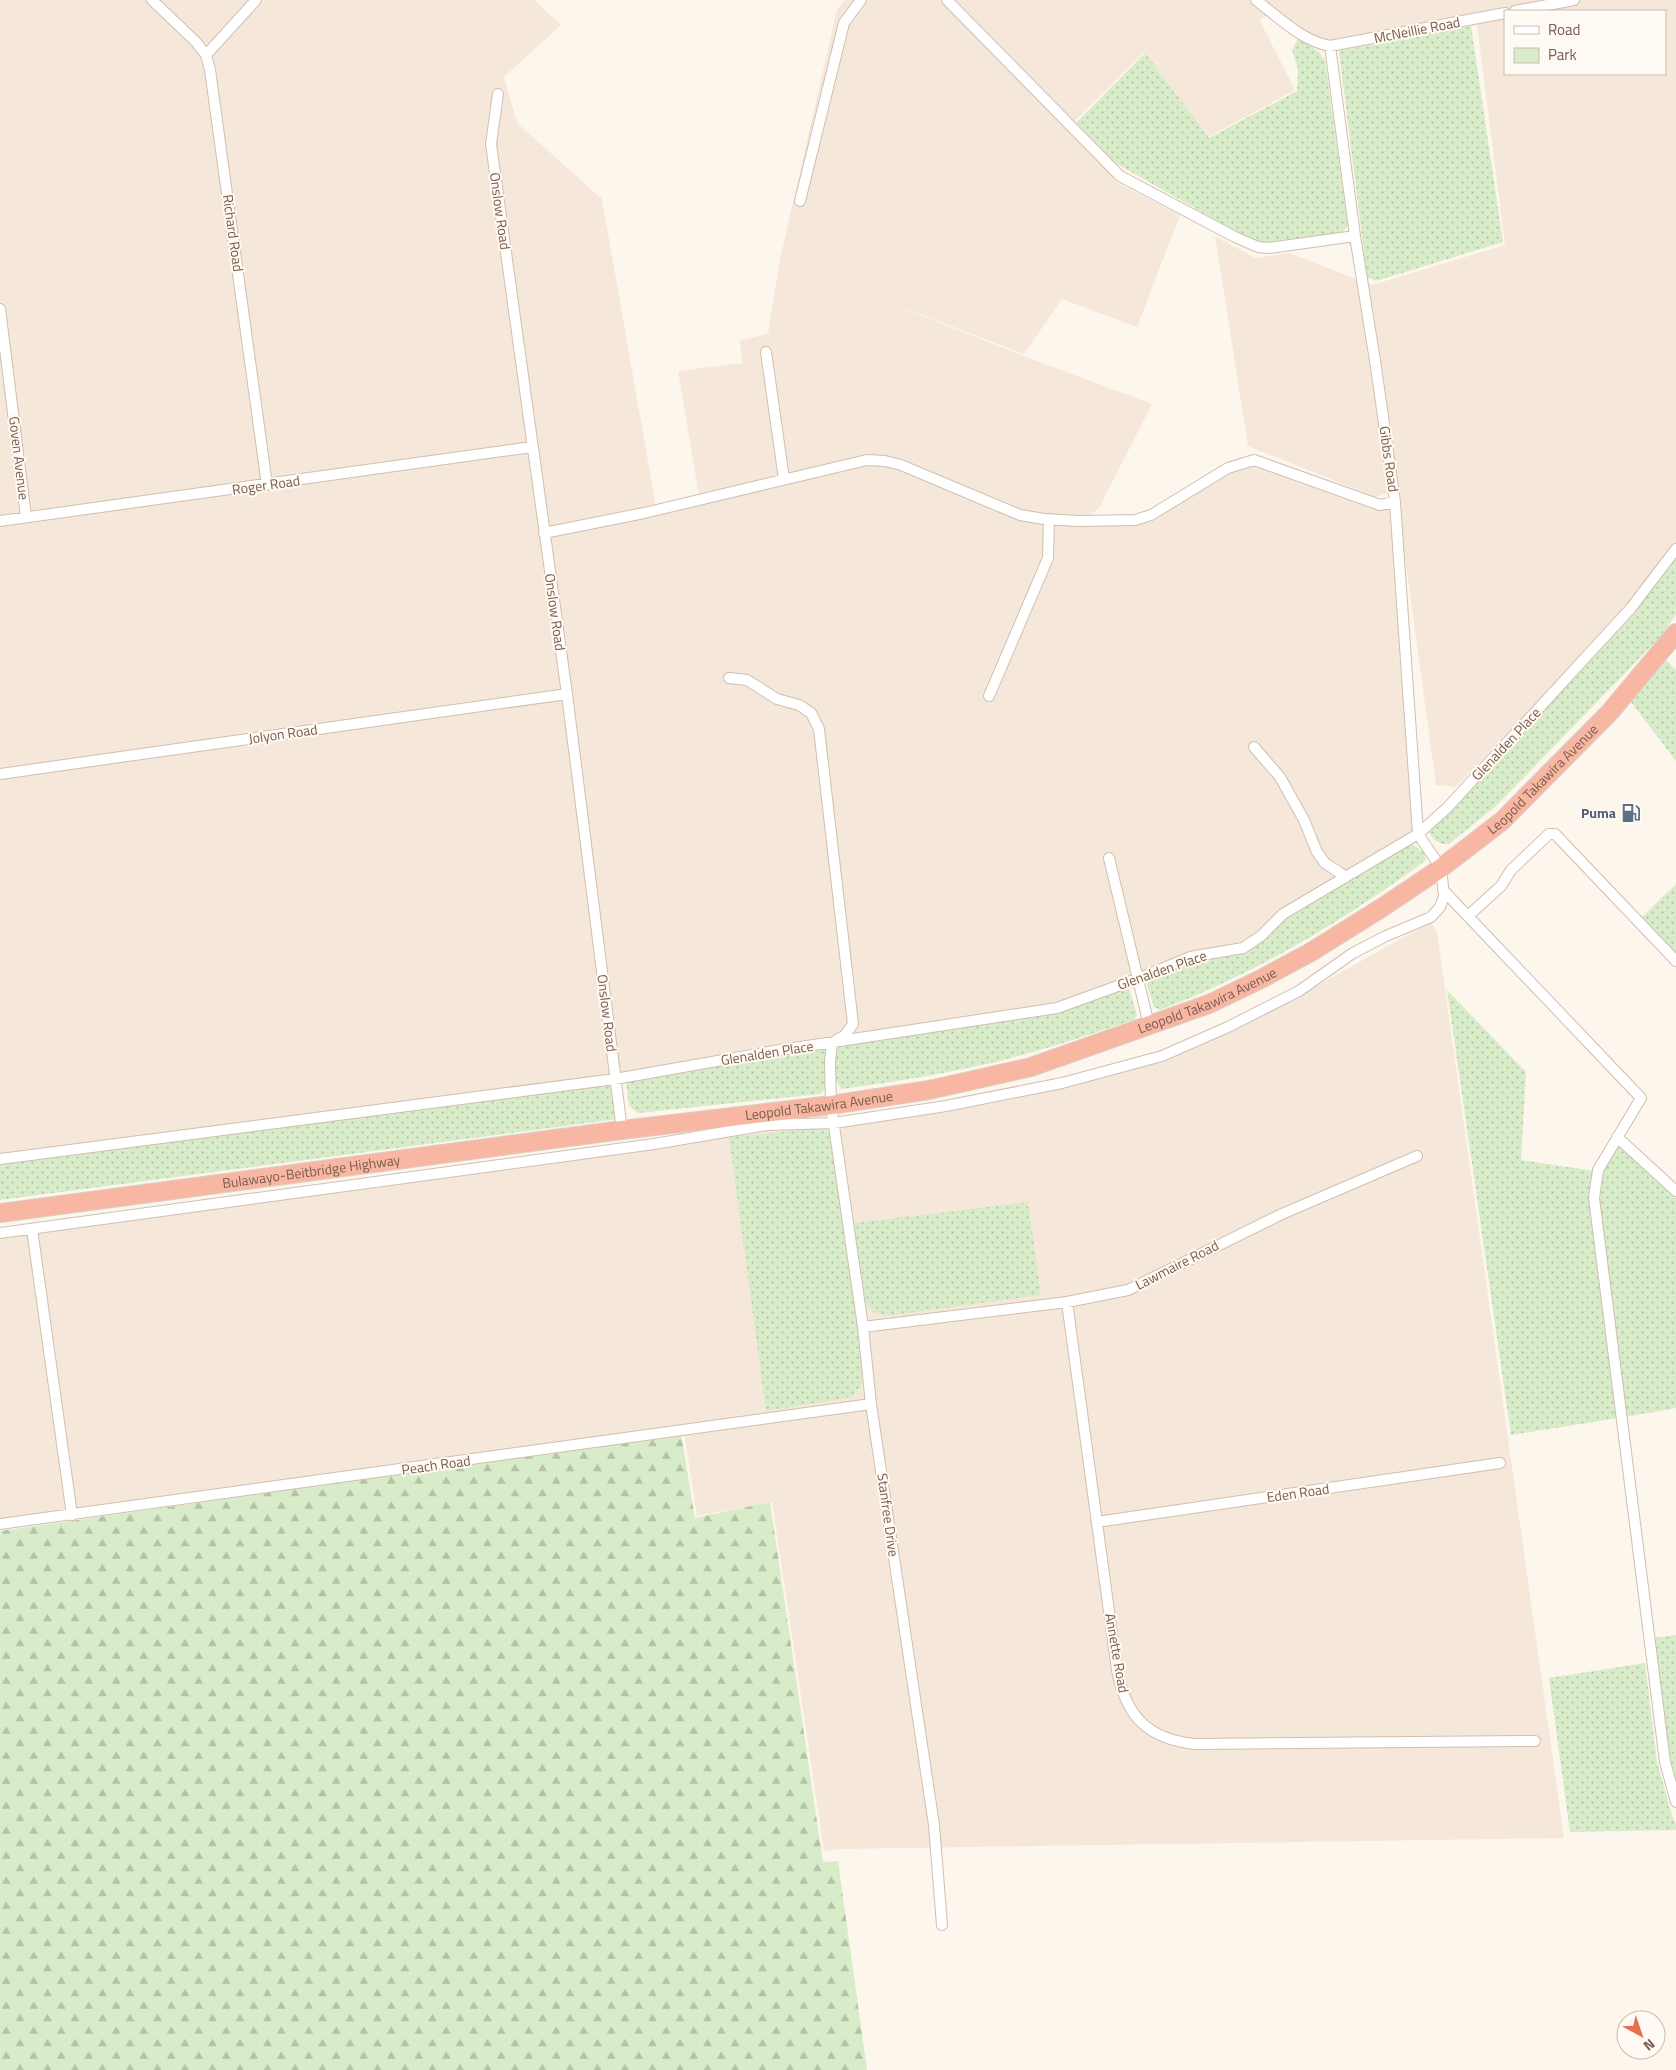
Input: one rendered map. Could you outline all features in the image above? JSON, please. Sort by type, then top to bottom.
[{"type":"highway","name":"Leopold Takawira Avenue","points":[[622,1130],[654,1126],[688,1131],[831,1105],[929,1090],[1031,1067],[1209,1004],[1311,952],[1441,868],[1502,822],[1569,756],[1610,712],[1676,633]]},
{"type":"highway","name":"Bulawayo-Beitbridge Highway","points":[[0,1213],[622,1130]]},
{"type":"street","points":[[152,0],[196,42],[206,55],[256,0]]},
{"type":"street","points":[[800,201],[844,23],[862,0]]},
{"type":"street","points":[[947,0],[1120,176],[1235,237],[1263,248],[1355,236]]},
{"type":"street","points":[[1256,0],[1297,31],[1320,44],[1330,46]]},
{"type":"street","points":[[1520,10],[1574,0]]},
{"type":"street","name":"McNeillie Road","points":[[1330,46],[1504,13]]},
{"type":"street","name":"Gibbs Road","points":[[1330,46],[1355,236],[1395,502],[1418,834]]},
{"type":"street","name":"Richard Road","points":[[206,55],[210,70],[267,485]]},
{"type":"street","name":"Onslow Road","points":[[498,94],[491,144],[567,694],[622,1130]]},
{"type":"street","name":"Goven Avenue","points":[[0,309],[26,518]]},
{"type":"street","points":[[766,352],[784,479]]},
{"type":"street","name":"Roger Road","points":[[0,521],[267,485],[532,446]]},
{"type":"street","points":[[544,533],[644,512],[867,460],[885,461],[901,466],[1020,515],[1049,519],[1078,521],[1135,520],[1151,515],[1228,468],[1254,460],[1380,505],[1395,502]]},
{"type":"street","points":[[989,696],[1048,558],[1049,519]]},
{"type":"street","name":"Glenalden Place","points":[[0,1159],[615,1079],[677,1067],[1057,1008],[1137,979],[1190,957],[1243,948],[1261,936],[1283,914],[1418,834],[1447,808],[1632,608],[1676,548]]},
{"type":"street","points":[[729,678],[747,680],[778,699],[799,705],[811,713],[819,729],[853,1024],[845,1035],[832,1043]]},
{"type":"street","name":"Jolyon Road","points":[[0,774],[567,694]]},
{"type":"street","points":[[1254,747],[1280,777],[1304,820],[1317,852],[1325,863],[1346,877]]},
{"type":"street","points":[[0,1233],[458,1169],[654,1144],[688,1131],[834,1123],[946,1106],[1062,1083],[1162,1056],[1228,1027],[1299,992],[1353,953],[1386,936],[1425,921],[1440,907],[1444,890],[1441,868],[1418,834]]},
{"type":"street","points":[[1468,916],[1501,886],[1511,870],[1549,834],[1555,834],[1676,962]]},
{"type":"street","points":[[1109,858],[1149,1025]]},
{"type":"street","points":[[1444,890],[1641,1098],[1598,1170],[1594,1198],[1665,1762],[1676,1802]]},
{"type":"street","name":"Stanfree Drive","points":[[832,1043],[830,1062],[831,1105],[863,1327],[871,1404],[934,1825],[942,1925]]},
{"type":"street","points":[[654,1126],[654,1144]]},
{"type":"street","points":[[1618,1137],[1676,1191]]},
{"type":"street","points":[[458,1169],[472,1150]]},
{"type":"street","name":"Lawmaire Road","points":[[863,1327],[1067,1302],[1112,1294],[1142,1285],[1232,1238],[1417,1156]]},
{"type":"street","points":[[32,1229],[72,1515]]},
{"type":"street","name":"Annette Road","points":[[1067,1302],[1121,1689],[1129,1708],[1141,1722],[1158,1736],[1178,1742],[1195,1744],[1535,1741]]},
{"type":"street","name":"Peach Road","points":[[0,1524],[871,1404]]},
{"type":"street","name":"Eden Road","points":[[1097,1522],[1500,1464]]},
{"type":"shaded area","points":[[0,0],[534,0],[561,25],[504,77],[517,123],[602,199],[657,513],[700,502],[678,371],[742,363],[740,340],[768,334],[780,259],[837,10],[845,0],[1676,0],[1676,542],[1629,606],[1456,787],[1436,785],[1396,491],[1375,497],[1248,446],[1215,236],[1255,258],[1289,253],[1372,285],[1505,245],[1476,17],[1330,44],[1321,42],[1272,10],[1260,21],[1295,90],[1208,137],[1144,52],[1067,129],[1118,183],[1180,215],[1137,327],[1062,299],[1024,354],[865,293],[1021,355],[1152,404],[1099,508],[1076,525],[1133,525],[1228,472],[1253,462],[1391,506],[1414,832],[1260,934],[1241,944],[1057,1004],[638,1070],[611,1076],[0,1154]]},
{"type":"shaded area","points":[[1431,922],[1437,932],[1564,1838],[843,1849],[824,1851],[772,1502],[697,1516],[683,1426],[0,1519],[0,1236],[768,1127],[831,1125],[1162,1059],[1304,993]]},
{"type":"green space","points":[[1471,26],[1503,242],[1376,281],[1367,277],[1339,51]]},
{"type":"green space","points":[[1302,39],[1319,52],[1325,61],[1348,226],[1342,232],[1292,242],[1267,244],[1249,239],[1112,161],[1074,125],[1145,53],[1209,138],[1297,91],[1298,69],[1292,50],[1297,40]]},
{"type":"green space","points":[[1676,553],[1676,615],[1660,637],[1497,805],[1449,844],[1442,844],[1435,840],[1428,832],[1430,827]]},
{"type":"green space","points":[[1664,658],[1676,670],[1676,761],[1628,698]]},
{"type":"green space","points":[[1411,843],[1424,853],[1426,860],[1331,925],[1231,980],[1160,1010],[1154,1007],[1145,978],[1193,959],[1227,953]]},
{"type":"green space","points":[[1676,884],[1676,955],[1641,918]]},
{"type":"green space","points":[[1128,985],[1137,1015],[1134,1020],[1076,1039],[996,1062],[908,1079],[841,1089],[835,1078],[834,1062],[839,1045],[1056,1011]]},
{"type":"green space","points":[[1447,990],[1526,1072],[1521,1160],[1594,1171],[1618,1418],[1511,1435]]},
{"type":"green space","points":[[826,1047],[827,1087],[820,1094],[638,1113],[629,1106],[626,1081]]},
{"type":"green space","points":[[614,1081],[618,1119],[0,1200],[0,1162]]},
{"type":"green space","points":[[824,1128],[831,1134],[864,1373],[860,1388],[852,1397],[766,1411],[729,1137]]},
{"type":"green space","points":[[1619,1143],[1676,1198],[1676,1408],[1625,1417],[1598,1198],[1602,1171]]},
{"type":"green space","points":[[1028,1202],[1041,1295],[885,1316],[873,1312],[865,1302],[854,1223]]},
{"type":"green space","points":[[681,1434],[695,1518],[770,1502],[823,1862],[838,1861],[867,2070],[0,2070],[0,1531]]},
{"type":"green space","points":[[1676,1635],[1676,1783],[1668,1758],[1654,1638]]},
{"type":"green space","points":[[1645,1663],[1657,1762],[1676,1824],[1676,1830],[1570,1832],[1549,1678]]},
{"type":"place","name":"Puma","points":[[1631,813]]}]
